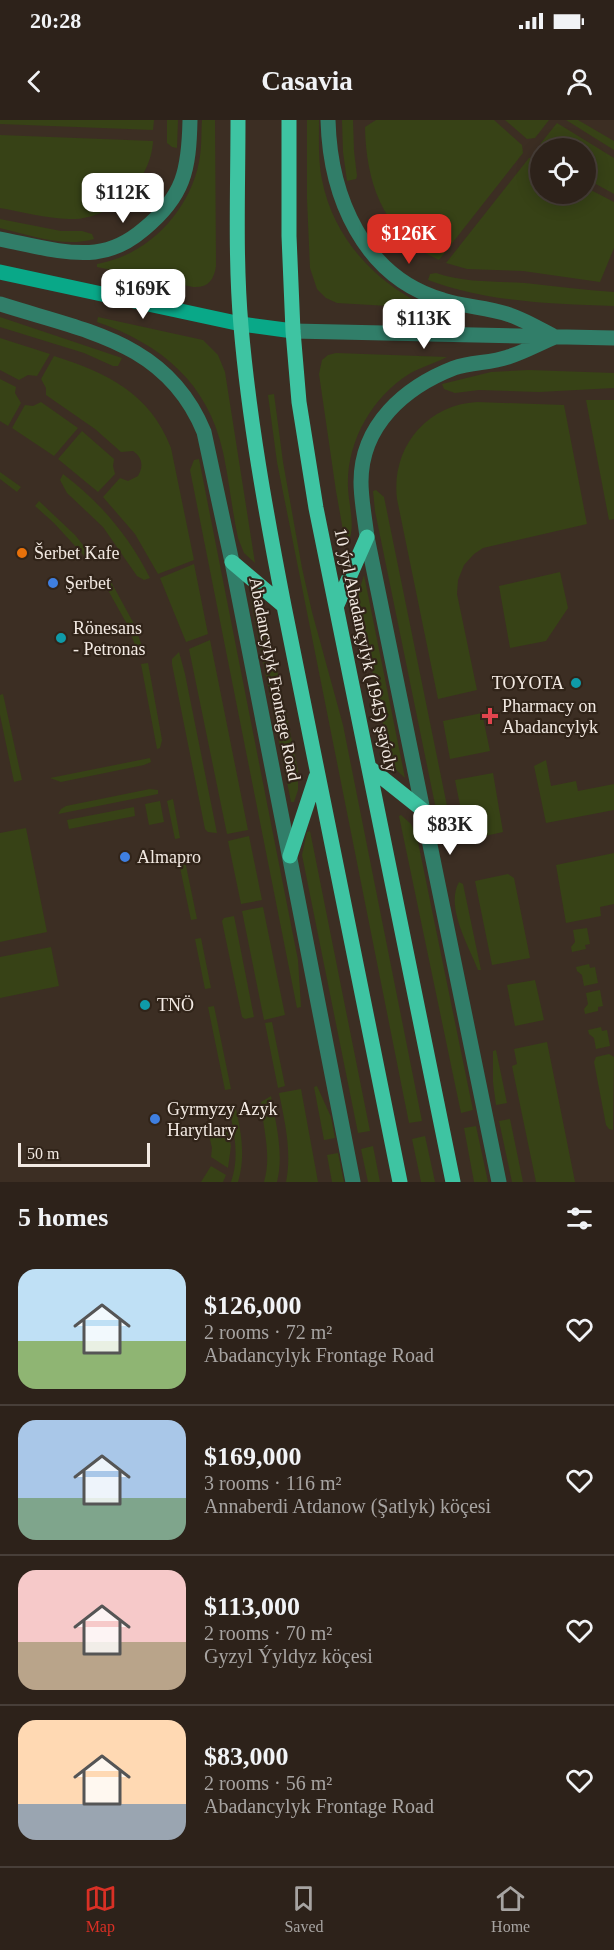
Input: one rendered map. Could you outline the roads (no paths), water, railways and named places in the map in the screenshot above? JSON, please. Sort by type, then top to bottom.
[{"type":"main road","points":[[238,120],[241,324],[250,411],[284,606],[400,1182]]},
{"type":"main road","name":"10 ýyl Abadançylyk (1945) şaýoly","points":[[289,120],[289,236],[299,402],[314,496],[453,1182]]},
{"type":"main road","points":[[337,605],[367,537]]},
{"type":"main road","points":[[232,562],[284,606]]},
{"type":"main road","points":[[370,768],[424,811]]},
{"type":"main road","points":[[290,856],[317,774]]},
{"type":"street","points":[[0,239],[78,253],[96,252],[125,243],[158,218],[177,192],[188,159],[190,120]]},
{"type":"street","points":[[328,120],[329,146],[338,190],[357,232],[381,265],[415,288],[441,300],[509,314],[555,337]]},
{"type":"street","points":[[0,272],[241,324],[293,331],[614,339]]},
{"type":"street","name":"Abadancylyk Frontage Road","points":[[0,304],[90,332],[126,346],[150,361],[170,377],[189,400],[204,432],[232,562],[353,1182]]},
{"type":"street","points":[[499,1182],[367,537],[361,481],[367,447],[376,427],[402,397],[434,377],[457,367],[508,357],[555,337]]},
{"type":"place","name":"Šerbet Kafe","points":[[22,553]]},
{"type":"place","name":"Şerbet","points":[[53,583]]},
{"type":"place","name":"Rönesans - Petronas","points":[[61,638]]},
{"type":"place","name":"TOYOTA","points":[[576,683]]},
{"type":"place","name":"Pharmacy on Abadancylyk","points":[[490,716]]},
{"type":"place","name":"Almapro","points":[[125,857]]},
{"type":"place","name":"TNÖ","points":[[145,1005]]},
{"type":"place","name":"Gyrmyzy Azyk Harytlary","points":[[155,1119]]}]
